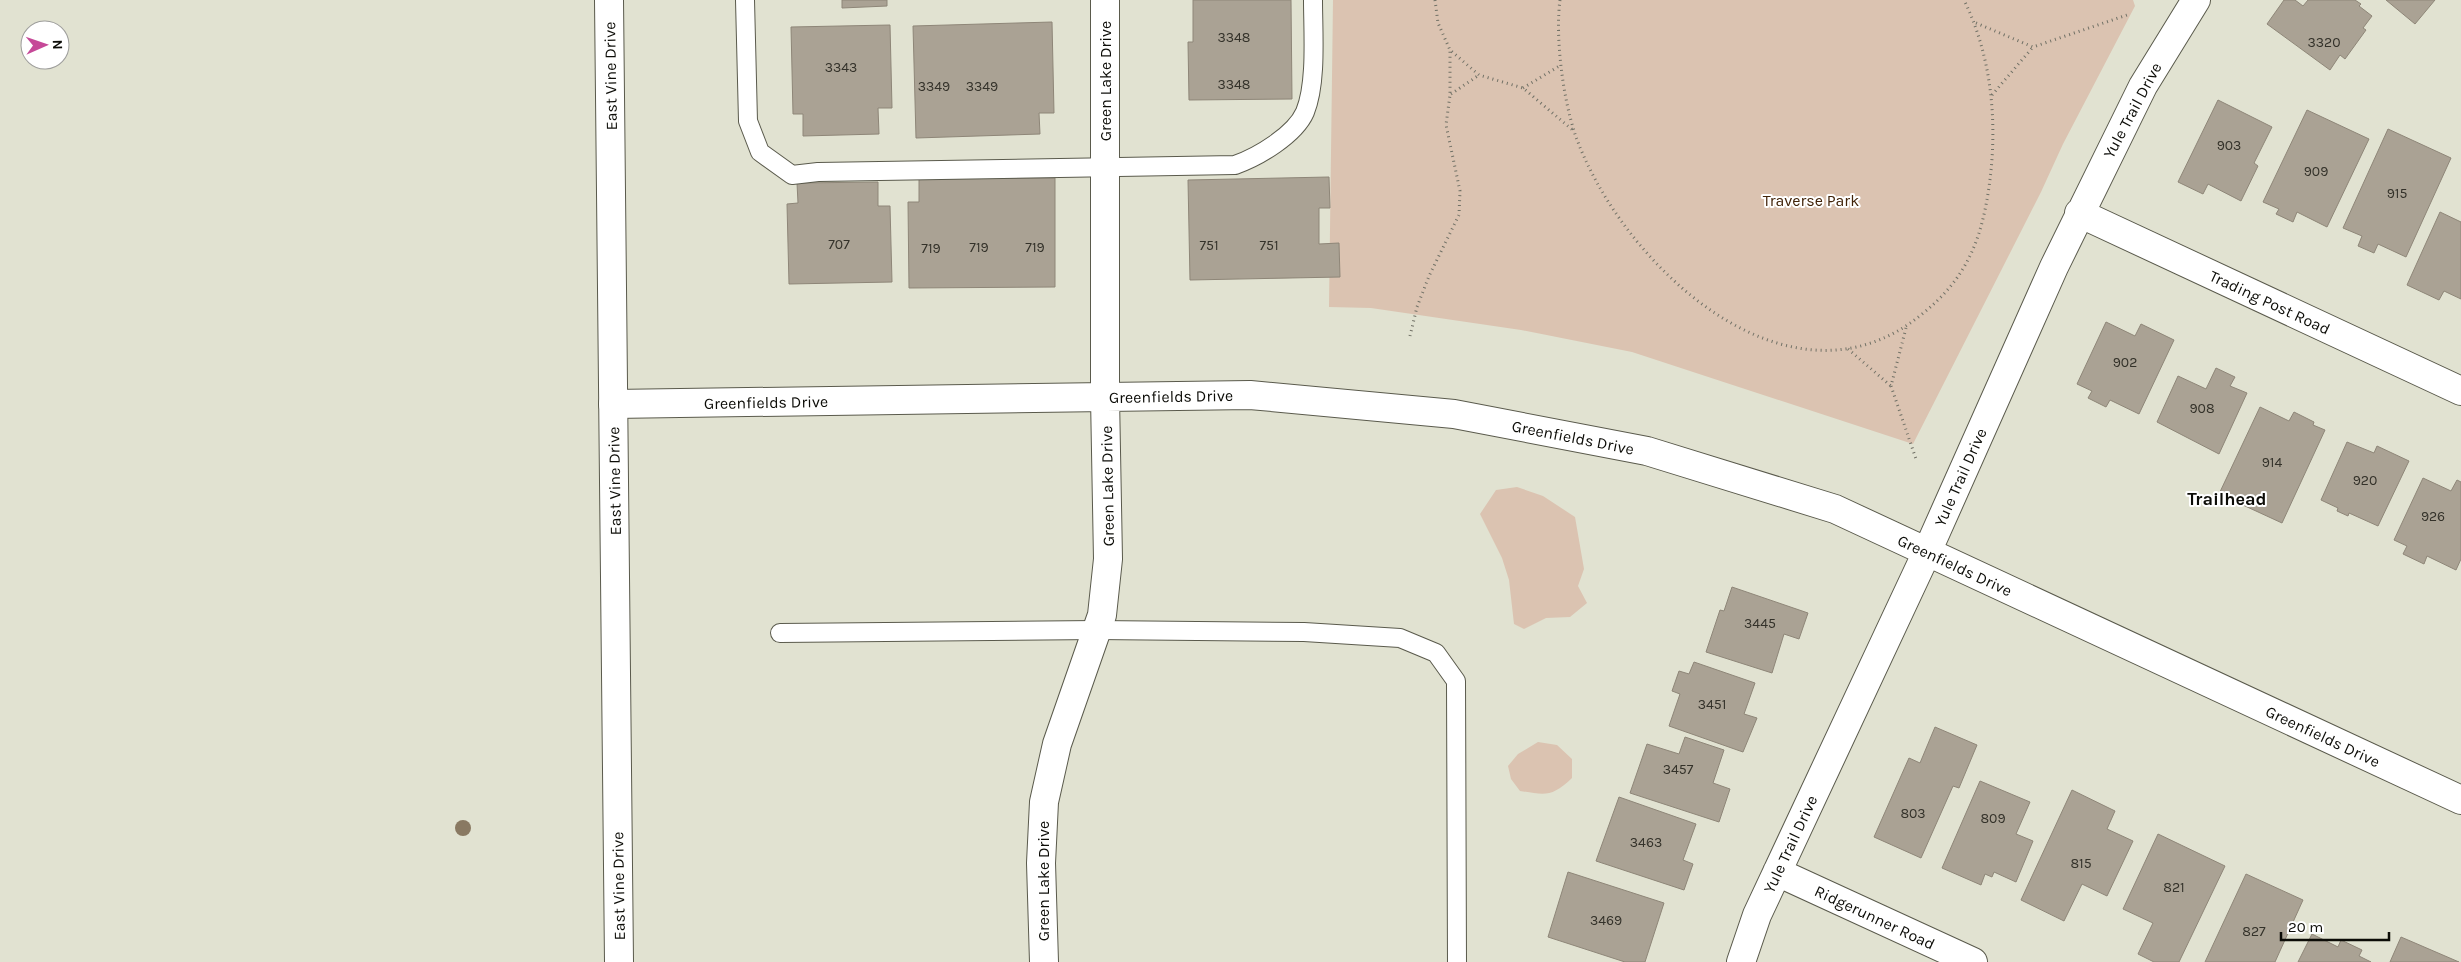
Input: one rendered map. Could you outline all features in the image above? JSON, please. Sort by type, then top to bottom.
[{"type":"street","name":"East Vine Drive","points":[[609,0],[619,962]]},
{"type":"street","name":"Green Lake Drive","points":[[1044,962],[1041,863],[1044,802],[1057,744],[1102,615],[1108,559],[1105,397],[1105,0]]},
{"type":"street","name":"Yule Trail Drive","points":[[1741,962],[1758,915],[1777,872],[1927,552],[2079,214],[2143,86],[2196,0]]},
{"type":"street","name":"Trading Post Road","points":[[2079,214],[2461,391]]},
{"type":"street","name":"Greenfields Drive","points":[[613,404],[1250,394],[1473,418],[1647,451],[1835,509],[2461,800]]},
{"type":"street","name":"Ridgerunner Road","points":[[1777,872],[1973,962]]},
{"type":"lane","points":[[745,0],[748,121],[760,152],[792,175],[818,172],[1235,165],[1255,158],[1286,136],[1305,113],[1313,70],[1313,0]]},
{"type":"lane","points":[[780,633],[1097,630],[1304,632],[1400,638],[1436,653],[1456,682],[1457,962]]},
{"type":"path","points":[[1410,336],[1417,307],[1429,276],[1459,215],[1460,191],[1446,125],[1450,95],[1450,50],[1438,22],[1435,0]]},
{"type":"path","points":[[1560,0],[1561,65],[1575,133],[1607,199],[1630,234],[1657,266],[1691,297],[1730,322],[1771,342],[1812,349],[1847,349],[1881,339],[1906,327],[1942,298],[1969,262],[1985,214],[1992,166],[1992,96],[1975,22],[1964,0]]},
{"type":"path","points":[[1992,96],[2033,46],[2130,14]]},
{"type":"path","points":[[1975,22],[2033,46]]},
{"type":"path","points":[[1450,50],[1479,74],[1523,88],[1575,133]]},
{"type":"path","points":[[1523,88],[1561,65]]},
{"type":"path","points":[[1450,95],[1479,74]]},
{"type":"path","points":[[1891,386],[1906,327]]},
{"type":"path","points":[[1847,349],[1891,386],[1916,459]]},
{"type":"green space","name":"Traverse Park","points":[[1333,0],[2133,0],[2135,6],[2063,144],[2041,192],[1913,444],[1632,352],[1521,330],[1371,308],[1329,307]]},
{"type":"green space","points":[[1517,487],[1543,496],[1575,517],[1584,569],[1578,586],[1587,603],[1570,617],[1546,618],[1524,629],[1514,624],[1509,580],[1502,558],[1480,514],[1496,490]]},
{"type":"green space","points":[[1538,742],[1557,745],[1572,759],[1572,778],[1554,792],[1543,794],[1520,791],[1511,779],[1508,766],[1518,754]]},
{"type":"building","points":[[842,0],[887,0],[887,6],[842,8]]},
{"type":"building","points":[[1193,0],[1291,0],[1292,99],[1189,100],[1188,42],[1193,42]]},
{"type":"building","points":[[2284,0],[2295,0],[2303,6],[2308,0],[2355,0],[2361,4],[2359,6],[2372,16],[2363,28],[2366,30],[2345,59],[2340,55],[2330,70],[2267,24]]},
{"type":"building","points":[[2386,0],[2435,0],[2415,24]]},
{"type":"building","points":[[1052,22],[1054,113],[1039,113],[1040,134],[916,138],[913,26]]},
{"type":"building","points":[[890,25],[892,108],[878,108],[879,134],[803,136],[803,114],[793,114],[791,27]]},
{"type":"building","points":[[2218,100],[2272,127],[2254,163],[2258,166],[2241,201],[2208,184],[2203,194],[2178,182]]},
{"type":"building","points":[[2307,110],[2369,139],[2327,227],[2297,212],[2293,222],[2276,214],[2279,209],[2263,202]]},
{"type":"building","points":[[2388,129],[2451,158],[2406,257],[2378,244],[2374,253],[2358,246],[2362,236],[2343,228]]},
{"type":"building","points":[[1329,177],[1330,208],[1319,208],[1319,244],[1339,243],[1340,277],[1190,280],[1188,180]]},
{"type":"building","points":[[919,178],[1055,178],[1055,287],[909,288],[908,202],[919,202]]},
{"type":"building","points":[[878,182],[878,206],[890,206],[892,282],[789,284],[787,204],[798,203],[797,183]]},
{"type":"building","points":[[2440,212],[2461,222],[2461,299],[2444,291],[2439,300],[2407,285]]},
{"type":"building","points":[[2106,322],[2135,336],[2141,324],[2174,340],[2139,414],[2110,400],[2106,407],[2088,398],[2092,391],[2077,384]]},
{"type":"building","points":[[2216,368],[2235,377],[2230,386],[2247,393],[2219,454],[2157,422],[2178,376],[2206,389]]},
{"type":"building","points":[[2260,407],[2289,421],[2294,412],[2314,422],[2313,425],[2325,430],[2282,523],[2219,494]]},
{"type":"building","points":[[2347,442],[2374,453],[2377,446],[2409,461],[2378,526],[2349,513],[2348,516],[2337,511],[2338,508],[2321,500]]},
{"type":"building","points":[[2423,478],[2451,491],[2457,480],[2461,482],[2461,559],[2456,570],[2427,556],[2424,564],[2403,554],[2407,546],[2394,540]]},
{"type":"building","points":[[1732,587],[1808,613],[1799,639],[1784,634],[1772,673],[1706,652],[1720,610],[1724,611]]},
{"type":"building","points":[[1694,662],[1755,683],[1744,714],[1757,718],[1743,752],[1669,726],[1680,694],[1672,691],[1679,671],[1689,674]]},
{"type":"building","points":[[1935,727],[1977,745],[1959,788],[1953,786],[1921,858],[1874,837],[1909,758],[1920,763]]},
{"type":"building","points":[[1685,737],[1724,750],[1713,783],[1730,789],[1719,822],[1630,793],[1647,744],[1679,754]]},
{"type":"building","points":[[1980,781],[2030,802],[2016,834],[2033,841],[2016,882],[1994,872],[1992,877],[1985,874],[1981,885],[1942,868]]},
{"type":"building","points":[[2072,790],[2115,811],[2107,829],[2133,841],[2107,896],[2082,884],[2064,921],[2021,900]]},
{"type":"building","points":[[1619,797],[1696,824],[1683,860],[1693,864],[1684,890],[1596,861]]},
{"type":"building","points":[[2158,834],[2225,866],[2179,962],[2154,962],[2138,954],[2153,923],[2123,909]]},
{"type":"building","points":[[1568,872],[1664,903],[1645,962],[1625,962],[1548,937]]},
{"type":"building","points":[[2246,874],[2303,900],[2275,962],[2205,962]]},
{"type":"building","points":[[2312,934],[2338,947],[2341,940],[2362,950],[2359,956],[2371,962],[2298,962]]},
{"type":"building","points":[[2401,937],[2459,962],[2390,962]]},
{"type":"district","name":"Trailhead","points":[[2227,499]]}]
